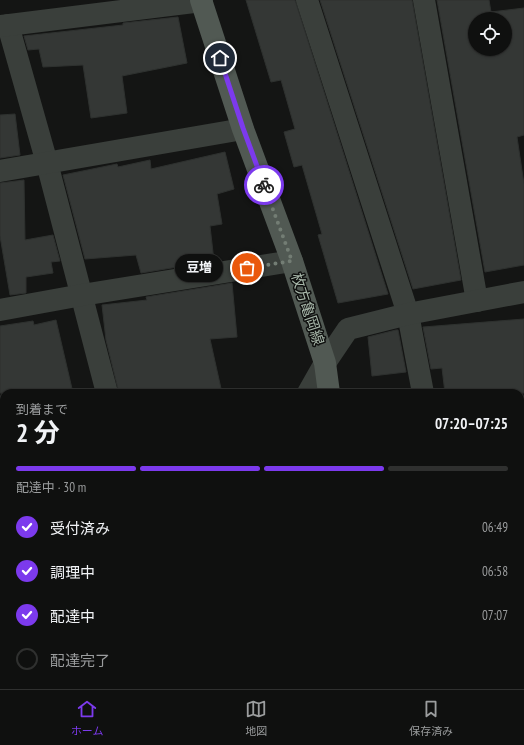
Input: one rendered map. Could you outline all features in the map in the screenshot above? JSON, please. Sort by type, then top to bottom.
[{"type":"main road","name":"枚方亀岡線","points":[[202,1],[243,128],[292,261],[325,363],[328,389]]},
{"type":"street","points":[[307,0],[408,314],[422,389]]},
{"type":"street","points":[[424,0],[477,301]]},
{"type":"street","points":[[107,389],[47,163],[4,26],[202,1]]},
{"type":"street","points":[[0,171],[243,128]]},
{"type":"street","points":[[0,310],[82,294],[292,261]]},
{"type":"street","points":[[310,389],[325,363],[348,329],[408,314],[524,292]]},
{"type":"building","points":[[246,0],[295,0],[388,294],[338,303],[318,235],[322,234],[302,165],[294,167],[284,132],[295,129],[281,80],[271,82]]},
{"type":"building","points":[[320,0],[412,0],[461,280],[413,289]]},
{"type":"building","points":[[437,0],[489,0],[491,12],[524,8],[524,135],[517,137],[524,184],[524,265],[485,272]]},
{"type":"building","points":[[178,17],[187,63],[122,76],[127,113],[91,118],[83,65],[43,67],[39,49],[28,50],[24,36],[123,25],[123,23]]},
{"type":"building","points":[[15,114],[20,155],[0,158],[0,115]]},
{"type":"building","points":[[225,152],[234,189],[217,194],[222,224],[210,226],[214,261],[141,273],[136,255],[85,259],[63,175],[117,164],[118,167],[150,160],[151,169]]},
{"type":"building","points":[[24,180],[25,240],[53,235],[60,261],[51,262],[53,273],[26,277],[26,293],[10,295],[0,236],[0,183]]},
{"type":"building","points":[[232,283],[237,337],[210,339],[221,389],[118,389],[106,340],[102,305],[147,300],[146,297]]},
{"type":"building","points":[[524,319],[524,389],[445,389],[442,368],[431,369],[423,327]]},
{"type":"building","points":[[56,320],[72,389],[0,389],[0,326],[33,321],[34,325]]},
{"type":"building","points":[[398,330],[406,372],[372,376],[368,337]]},
{"type":"way so far","points":[[247,268],[292,261],[264,185]]},
{"type":"place","name":"豆増","points":[[247,268]]},
{"type":"route","points":[[220,58],[264,185]]}]
